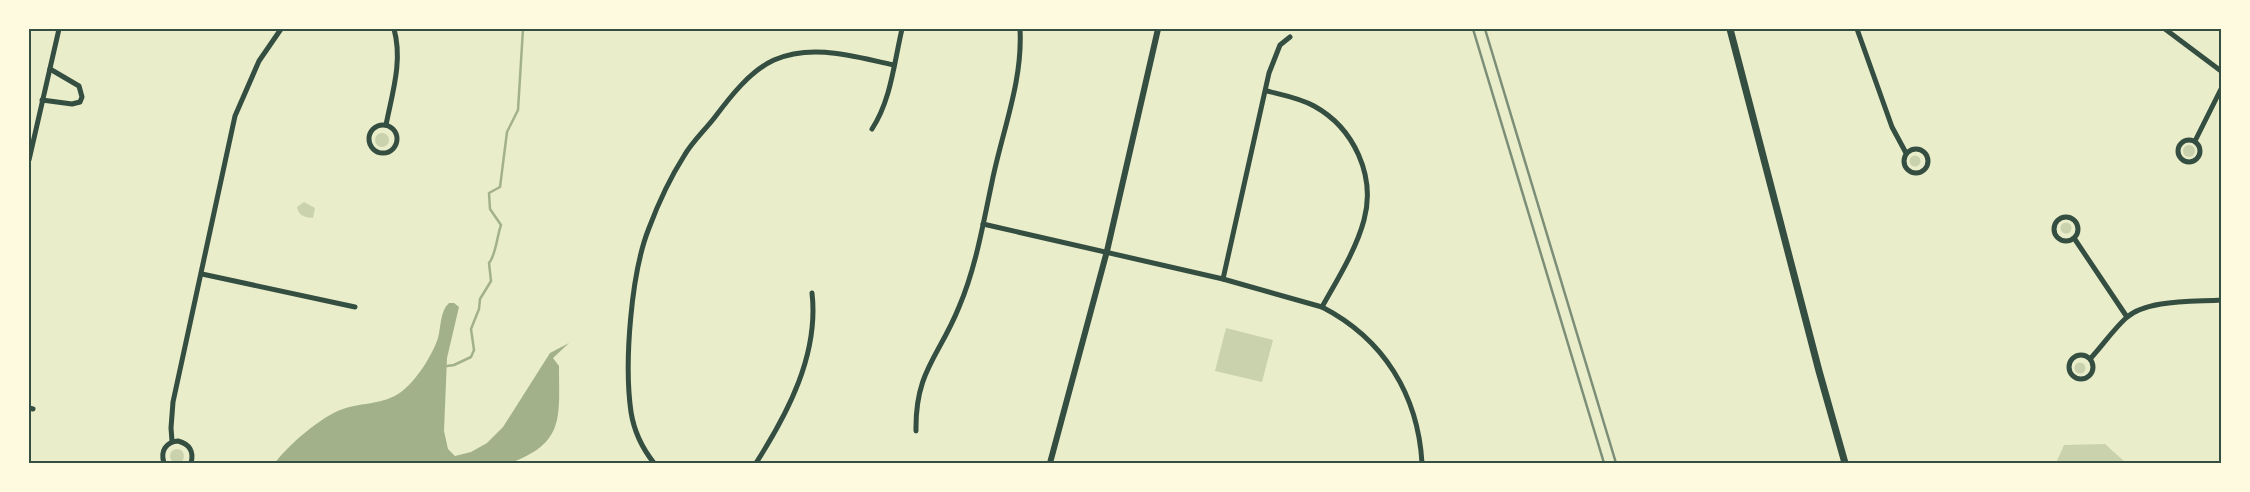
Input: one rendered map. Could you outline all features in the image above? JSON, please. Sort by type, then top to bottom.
[{"type":"main road","points":[[1730,29],[1818,372],[1845,463]]},
{"type":"street","points":[[29,160],[59,29]]},
{"type":"street","points":[[172,442],[173,402],[235,116],[258,61],[281,29]]},
{"type":"street","points":[[386,125],[397,68],[394,29]]},
{"type":"street","points":[[872,130],[886,101],[902,29]]},
{"type":"street","points":[[916,431],[916,408],[921,384],[959,308],[977,252],[1016,80],[1020,29]]},
{"type":"street","points":[[1050,463],[1107,251],[1158,29]]},
{"type":"street","points":[[1858,29],[1892,127],[1906,153],[1904,161],[1907,169],[1914,173],[1925,169],[1928,161],[1924,151],[1913,149],[1906,153]]},
{"type":"street","points":[[2165,29],[2221,71]]},
{"type":"street","points":[[1223,279],[1275,55],[1280,45],[1290,37]]},
{"type":"street","points":[[654,463],[638,438],[631,412],[630,326],[638,268],[648,229],[684,155],[732,96],[755,72],[775,60],[797,54],[820,52],[894,65]]},
{"type":"street","points":[[42,100],[72,104],[80,102],[82,97],[79,86],[50,69]]},
{"type":"street","points":[[2195,141],[2221,89]]},
{"type":"street","points":[[1267,91],[1314,105],[1335,121],[1349,138],[1362,162],[1366,176],[1366,207],[1361,230],[1322,307]]},
{"type":"street","points":[[386,125],[395,131],[397,142],[391,151],[381,153],[372,147],[370,136],[375,127],[386,125]]},
{"type":"street","points":[[2188,139],[2195,141],[2200,150],[2199,157],[2190,162],[2183,161],[2178,155],[2179,145],[2188,139]]},
{"type":"street","points":[[2065,216],[2076,220],[2078,231],[2074,238],[2066,241],[2059,238],[2054,231],[2058,220],[2065,216]]},
{"type":"street","points":[[983,224],[1223,279],[1322,307],[1346,321],[1361,334],[1380,353],[1400,380],[1415,416],[1422,463]]},
{"type":"street","points":[[2074,238],[2127,317]]},
{"type":"street","points":[[202,274],[355,307]]},
{"type":"street","points":[[756,463],[787,413],[799,382],[813,328],[812,293]]},
{"type":"street","points":[[2090,359],[2127,317],[2149,307],[2164,304],[2221,300]]},
{"type":"street","points":[[2079,355],[2090,359],[2093,370],[2088,377],[2081,380],[2071,374],[2069,366],[2072,359],[2079,355]]},
{"type":"street","points":[[164,463],[163,449],[172,442],[178,441],[189,446],[192,457],[191,463]]},
{"type":"shaded area","points":[[382,133],[387,135],[389,140],[387,145],[382,147],[377,145],[375,140],[377,135]]},
{"type":"shaded area","points":[[2189,145],[2195,151],[2189,157],[2183,151]]},
{"type":"shaded area","points":[[1915,155],[1921,161],[1915,167],[1909,161]]},
{"type":"shaded area","points":[[304,202],[315,208],[313,218],[299,212],[297,207]]},
{"type":"shaded area","points":[[2066,222],[2072,228],[2066,234],[2060,228]]},
{"type":"shaded area","points":[[449,303],[454,303],[459,307],[447,358],[444,431],[448,449],[455,456],[471,452],[487,443],[503,427],[550,353],[569,343],[553,358],[559,366],[558,414],[550,437],[541,447],[510,463],[275,463],[297,440],[325,418],[343,409],[387,399],[407,387],[423,368],[432,352],[438,338],[442,315]]},
{"type":"shaded area","points":[[1226,328],[1273,340],[1262,382],[1215,371]]},
{"type":"shaded area","points":[[2080,362],[2086,368],[2080,374],[2074,368]]},
{"type":"shaded area","points":[[2105,444],[2126,463],[2056,463],[2064,445]]},
{"type":"shaded area","points":[[177,449],[182,451],[184,456],[182,461],[177,463],[172,461],[170,456],[172,451]]},
{"type":"waterway","points":[[447,366],[454,365],[471,357],[474,350],[471,329],[479,309],[480,299],[491,281],[489,263],[495,250],[501,225],[490,209],[489,193],[500,187],[507,132],[518,110],[523,29]]},
{"type":"railway","points":[[1473,29],[1604,463]]},
{"type":"railway","points":[[1485,29],[1616,463]]}]
